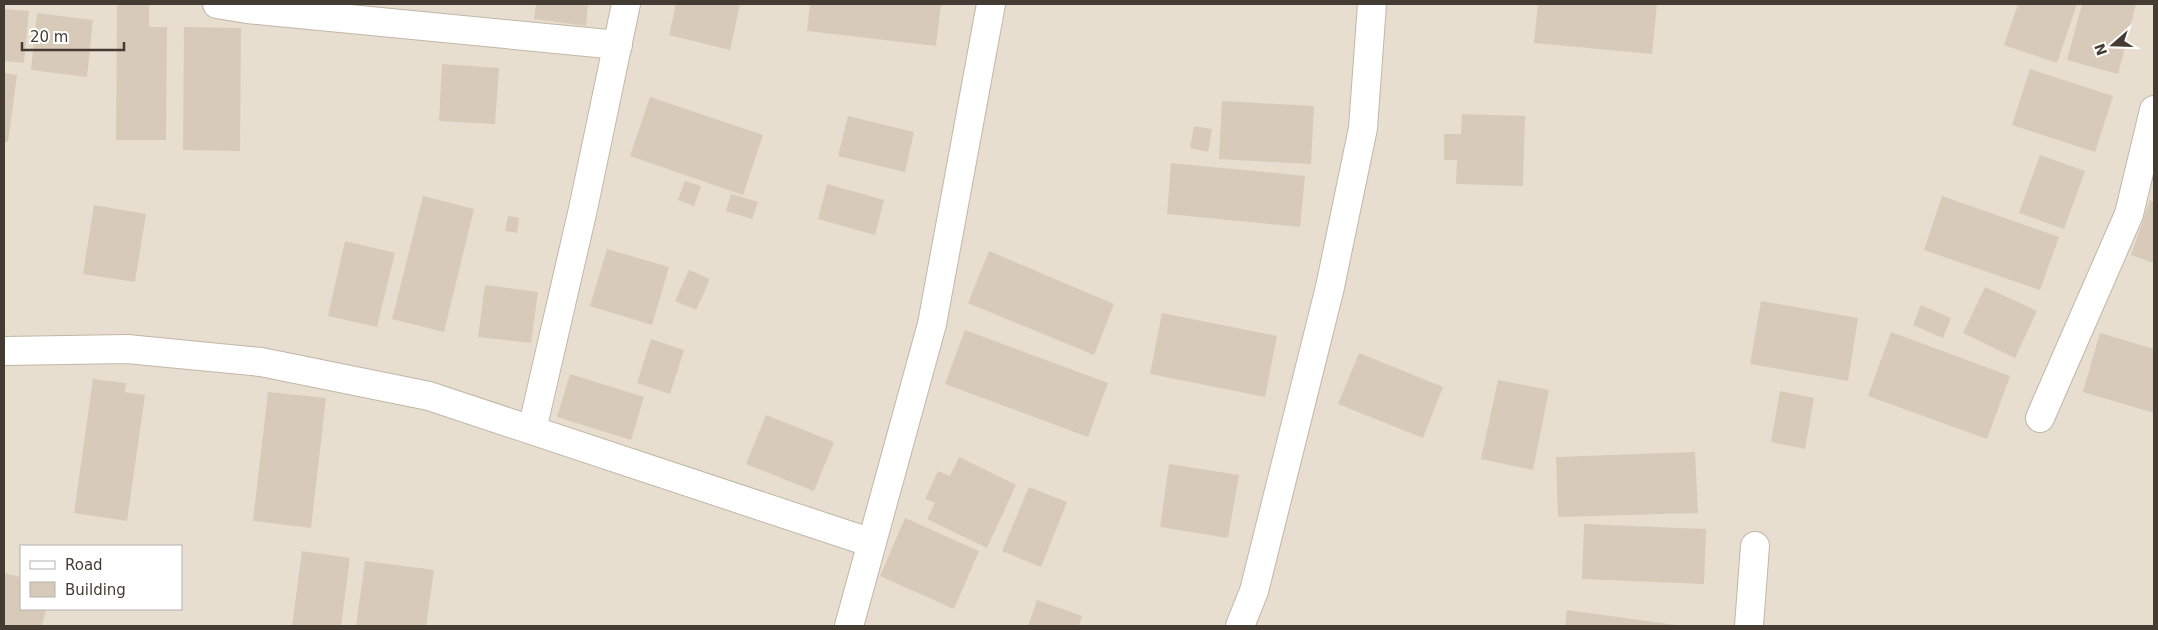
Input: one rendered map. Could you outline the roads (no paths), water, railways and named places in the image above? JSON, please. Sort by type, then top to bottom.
[{"type":"street","points":[[217,4],[247,9],[618,45]]},
{"type":"street","points":[[532,430],[583,209],[626,4]]},
{"type":"street","points":[[853,625],[872,543],[932,324],[991,4]]},
{"type":"street","points":[[1240,626],[1254,591],[1332,278],[1363,128],[1372,4]]},
{"type":"street","points":[[2040,418],[2129,214],[2154,110]]},
{"type":"street","points":[[4,351],[127,349],[261,362],[429,396],[872,543]]},
{"type":"street","points":[[1750,626],[1755,546]]}]
